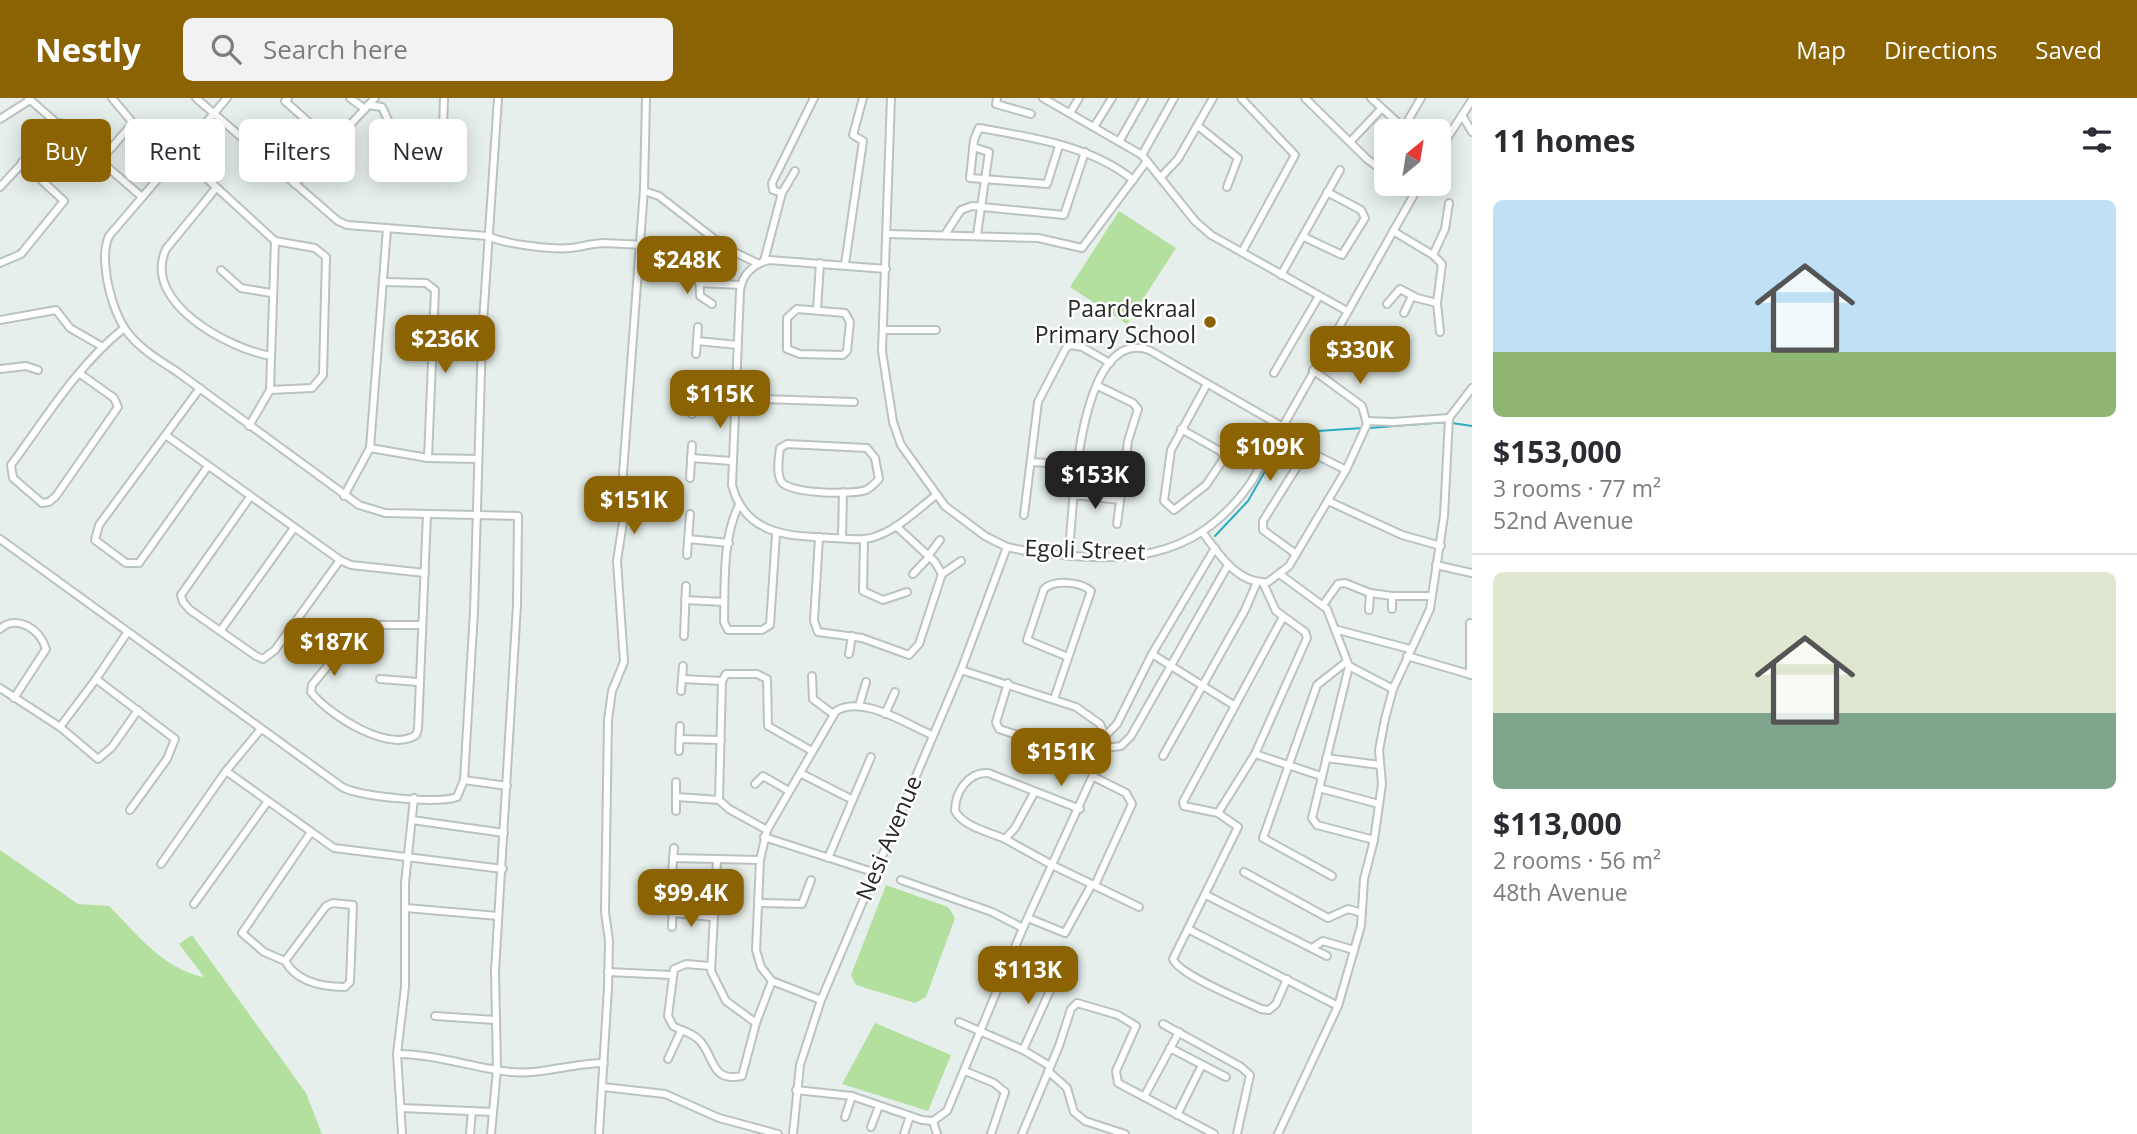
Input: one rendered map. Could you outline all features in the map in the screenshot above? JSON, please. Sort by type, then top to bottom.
[{"type":"street","points":[[111,148],[133,123],[112,98]]},
{"type":"street","points":[[196,98],[338,221],[347,225],[488,236],[504,242],[545,248],[573,248],[588,243],[727,249]]},
{"type":"street","points":[[210,119],[227,98]]},
{"type":"street","points":[[288,98],[285,101],[305,119]]},
{"type":"street","points":[[351,98],[367,107],[382,107],[388,116],[392,165],[402,170],[436,169],[442,163],[444,98]]},
{"type":"street","points":[[355,120],[375,98]]},
{"type":"street","points":[[1,542],[354,793],[414,798],[457,797],[464,780],[488,236],[498,98]]},
{"type":"street","points":[[599,1134],[608,972],[605,912],[608,720],[612,691],[624,663],[617,561],[625,509],[623,473],[644,191],[646,98]]},
{"type":"street","points":[[782,193],[773,190],[772,183],[814,98]]},
{"type":"street","points":[[845,264],[863,141],[853,135],[863,98]]},
{"type":"street","name":"Egoli Street","points":[[891,98],[883,368],[893,422],[901,444],[935,496],[965,523],[1007,547],[1069,555],[1151,554],[1182,545],[1203,533],[1239,500],[1413,196]]},
{"type":"street","points":[[997,98],[996,104],[1031,114]]},
{"type":"street","points":[[1070,113],[1079,98]]},
{"type":"street","points":[[1094,127],[1112,98]]},
{"type":"street","points":[[1120,141],[1144,98]]},
{"type":"street","points":[[888,234],[946,233],[1038,238],[1082,248],[1133,180],[1174,98]]},
{"type":"street","points":[[1161,177],[1178,159],[1213,98]]},
{"type":"street","points":[[1241,98],[1295,155],[1242,252]]},
{"type":"street","points":[[1305,98],[1374,163]]},
{"type":"street","points":[[1371,98],[1392,119]]},
{"type":"street","points":[[1410,119],[1421,98]]},
{"type":"street","points":[[0,119],[29,99],[55,119]]},
{"type":"street","points":[[1048,99],[1144,158],[1199,226],[1347,311]]},
{"type":"street","points":[[1451,132],[1472,100]]},
{"type":"street","points":[[1350,142],[1381,109]]},
{"type":"street","points":[[1462,115],[1472,132]]},
{"type":"street","points":[[1198,126],[1238,158],[1227,187]]},
{"type":"street","points":[[1059,146],[1047,184],[985,182],[970,178],[973,147],[979,128],[1059,146],[1085,152],[1106,161],[1133,180]]},
{"type":"street","points":[[973,147],[989,152],[977,235]]},
{"type":"street","points":[[946,233],[961,210],[982,207],[1064,215],[1085,152]]},
{"type":"street","points":[[0,187],[21,164]]},
{"type":"street","points":[[111,170],[142,197]]},
{"type":"street","points":[[1281,275],[1340,170]]},
{"type":"street","points":[[795,171],[782,193],[761,262],[741,285],[732,461],[732,485],[739,505],[775,534],[864,540],[896,526],[935,496]]},
{"type":"street","points":[[0,263],[20,254],[64,201],[44,182]]},
{"type":"street","points":[[156,182],[106,243],[104,256],[112,306],[123,329],[145,352],[200,388],[344,496],[385,513],[518,516],[517,605],[503,869],[498,916],[495,1020],[497,1069],[491,1134]]},
{"type":"street","points":[[209,182],[275,241],[315,248],[326,257],[325,363],[322,378],[313,388],[270,390]]},
{"type":"street","points":[[216,188],[166,249],[162,261],[163,275],[171,296],[181,310],[236,348],[271,356]]},
{"type":"street","points":[[644,191],[659,196],[727,249],[761,262],[845,264],[886,269]]},
{"type":"street","points":[[1304,237],[1342,255],[1365,218],[1361,210],[1327,192]]},
{"type":"street","points":[[1433,255],[1445,229],[1449,203]]},
{"type":"street","points":[[344,496],[370,448],[387,228]]},
{"type":"street","points":[[1393,231],[1433,255],[1443,267],[1437,303],[1440,332]]},
{"type":"street","points":[[249,426],[270,390],[271,293],[275,241]]},
{"type":"street","points":[[817,310],[820,263]]},
{"type":"street","points":[[699,267],[700,296],[712,304]]},
{"type":"street","points":[[221,270],[241,288],[271,293]]},
{"type":"street","points":[[383,282],[426,283],[435,290],[428,458]]},
{"type":"street","points":[[699,283],[741,285]]},
{"type":"street","points":[[1387,304],[1396,290],[1437,303]]},
{"type":"street","points":[[1274,373],[1319,296]]},
{"type":"street","points":[[1404,313],[1412,296]]},
{"type":"street","points":[[0,320],[56,310],[70,328],[101,346]]},
{"type":"street","points":[[817,310],[839,310],[849,316],[849,346],[843,355],[800,354],[787,349],[787,318],[791,312],[817,310]]},
{"type":"street","points":[[696,354],[698,327]]},
{"type":"street","points":[[79,373],[114,398],[118,407],[56,496],[43,503],[13,478],[11,465],[79,373],[101,346],[123,329]]},
{"type":"street","points":[[883,330],[936,330]]},
{"type":"street","points":[[697,341],[738,345]]},
{"type":"street","points":[[1024,515],[1038,402],[1066,348],[1071,345],[1082,347],[1110,363]]},
{"type":"street","points":[[1069,555],[1083,418],[1110,363],[1126,350],[1139,347],[1283,427]]},
{"type":"street","points":[[0,369],[26,366],[38,370]]},
{"type":"street","points":[[1163,756],[1260,582],[1281,575],[1296,554],[1366,432],[1366,411],[1356,400],[1313,370]]},
{"type":"street","points":[[692,414],[694,384]]},
{"type":"street","points":[[1181,429],[1220,451],[1225,457],[1206,485],[1174,510],[1164,501],[1171,450],[1181,429],[1208,384]]},
{"type":"street","points":[[1098,386],[1133,403],[1138,409],[1128,441],[1117,524]]},
{"type":"street","points":[[200,388],[96,531],[95,540],[126,563],[138,563],[208,466]]},
{"type":"street","points":[[1278,1134],[1338,1006],[1354,950],[1383,774],[1379,750],[1393,689],[1430,610],[1441,546],[1449,421],[1472,388]]},
{"type":"street","points":[[693,400],[854,402]]},
{"type":"street","points":[[1367,422],[1449,421]]},
{"type":"street","points":[[167,436],[340,560],[351,565],[425,573]]},
{"type":"street","points":[[786,444],[867,448],[875,458],[879,479],[868,489],[844,492],[786,487],[779,473],[780,448],[786,444]]},
{"type":"street","points":[[690,478],[692,445]]},
{"type":"street","points":[[370,448],[428,458],[477,459]]},
{"type":"street","points":[[1296,554],[1262,530],[1263,521],[1275,500],[1303,457],[1318,456],[1346,470]]},
{"type":"street","points":[[691,458],[732,461]]},
{"type":"street","points":[[1031,462],[1077,466]]},
{"type":"street","points":[[842,538],[844,492]]},
{"type":"street","points":[[1074,495],[1120,500]]},
{"type":"street","points":[[250,497],[181,594],[185,606],[256,656],[267,658],[340,560]]},
{"type":"street","points":[[1328,502],[1402,535],[1441,546]]},
{"type":"street","points":[[739,505],[732,521],[729,543],[724,602],[724,627],[728,630],[762,630],[770,625],[775,534]]},
{"type":"street","points":[[422,625],[360,625],[312,685],[311,692],[356,726],[376,737],[396,741],[410,738],[418,729],[427,514]]},
{"type":"street","points":[[687,555],[690,514]]},
{"type":"street","points":[[896,526],[928,556],[942,574]]},
{"type":"street","points":[[221,631],[294,528]]},
{"type":"street","points":[[1203,533],[1228,565],[1260,582],[1276,611],[1300,628],[1307,638],[1255,754],[1218,814]]},
{"type":"street","points":[[819,537],[815,629],[822,634],[852,636],[909,655],[919,644],[942,574],[961,561]]},
{"type":"street","points":[[688,539],[729,543]]},
{"type":"street","points":[[864,540],[861,584],[863,591],[883,600],[907,592]]},
{"type":"street","points":[[913,574],[940,540]]},
{"type":"street","name":"Nesi Avenue","points":[[793,1134],[796,1090],[805,1048],[821,1000],[873,872],[961,670],[1007,547]]},
{"type":"street","points":[[1104,736],[1117,724],[1152,654],[1215,548]]},
{"type":"street","points":[[1105,748],[1121,747],[1131,736],[1228,565]]},
{"type":"street","points":[[1436,565],[1472,573]]},
{"type":"street","points":[[1281,575],[1322,606],[1338,630],[1347,664],[1313,822],[1374,840]]},
{"type":"street","points":[[1054,699],[1091,591],[1082,585],[1053,583],[1044,589],[1027,640],[1068,657]]},
{"type":"street","points":[[1322,606],[1338,584],[1345,583],[1370,593],[1432,596]]},
{"type":"street","points":[[684,636],[686,586]]},
{"type":"street","points":[[1369,610],[1370,593]]},
{"type":"street","points":[[1392,596],[1392,609]]},
{"type":"street","points":[[685,600],[724,602]]},
{"type":"street","points":[[1283,617],[1183,802],[1184,806],[1218,814],[1238,827],[1173,959],[1175,965],[1261,1009],[1269,1010],[1276,1004],[1287,979]]},
{"type":"street","points":[[0,629],[10,622],[20,623],[42,639],[47,649],[14,698]]},
{"type":"street","points":[[1338,630],[1471,675],[1470,623]]},
{"type":"street","points":[[60,727],[127,633]]},
{"type":"street","points":[[849,654],[852,636]]},
{"type":"street","points":[[1152,654],[1236,706]]},
{"type":"street","points":[[1347,664],[1393,689]]},
{"type":"street","points":[[1332,876],[1263,838],[1317,685],[1347,664]]},
{"type":"street","points":[[681,691],[683,666]]},
{"type":"street","points":[[796,1090],[852,1096],[879,1107],[933,1121],[947,1111],[1023,928],[1094,777],[1105,748],[1100,724],[1092,715],[1008,683],[961,670]]},
{"type":"street","points":[[719,800],[722,681],[726,674],[764,676],[768,682],[768,726],[812,751]]},
{"type":"street","points":[[812,676],[813,699],[834,714]]},
{"type":"street","points":[[96,678],[176,739],[161,769],[130,810]]},
{"type":"street","points":[[380,679],[418,682]]},
{"type":"street","points":[[682,679],[722,681]]},
{"type":"street","points":[[859,706],[866,682]]},
{"type":"street","points":[[1008,683],[996,722],[999,729],[1072,753]]},
{"type":"street","points":[[0,688],[60,727],[98,760],[112,747],[138,710]]},
{"type":"street","points":[[885,714],[895,692]]},
{"type":"street","points":[[821,1000],[772,981],[761,967],[756,950],[760,860],[765,833],[834,714],[842,708],[859,706],[885,714],[932,735]]},
{"type":"street","points":[[680,726],[680,751]]},
{"type":"street","points":[[161,863],[226,771],[261,729]]},
{"type":"street","points":[[680,738],[721,740]]},
{"type":"street","points":[[1255,754],[1321,776]]},
{"type":"street","points":[[828,858],[871,757]]},
{"type":"street","points":[[1326,758],[1380,765]]},
{"type":"street","points":[[226,771],[334,848],[503,869]]},
{"type":"street","points":[[1080,809],[988,773],[979,772],[971,776],[959,793],[955,811],[958,818],[1139,907]]},
{"type":"street","points":[[800,773],[852,799]]},
{"type":"street","points":[[755,783],[763,776],[789,791]]},
{"type":"street","points":[[1028,918],[1065,933],[1093,885],[1132,803],[1126,793],[1094,777]]},
{"type":"street","points":[[464,780],[507,786]]},
{"type":"street","points":[[676,782],[676,811]]},
{"type":"street","points":[[1319,788],[1379,804]]},
{"type":"street","points":[[1005,839],[1015,828],[1034,793]]},
{"type":"street","points":[[677,797],[719,800],[765,833],[828,858],[873,872]]},
{"type":"street","points":[[402,1134],[397,1054],[405,987],[408,857],[414,798]]},
{"type":"street","points":[[194,904],[268,801]]},
{"type":"street","points":[[412,820],[504,832]]},
{"type":"street","points":[[285,961],[326,906],[333,903],[354,906],[348,986],[326,986],[305,980],[285,961],[264,952],[242,933],[311,832]]},
{"type":"street","points":[[673,874],[674,848]]},
{"type":"street","points":[[673,858],[760,860]]},
{"type":"street","points":[[717,860],[710,966],[726,1002],[756,1023]]},
{"type":"street","points":[[1244,872],[1328,918],[1348,909],[1362,914]]},
{"type":"street","points":[[760,903],[802,904],[811,880]]},
{"type":"street","points":[[901,880],[992,912],[1023,928]]},
{"type":"street","points":[[1206,895],[1327,956]]},
{"type":"street","points":[[672,927],[673,901]]},
{"type":"street","points":[[406,908],[498,916]]},
{"type":"street","points":[[673,914],[712,917]]},
{"type":"street","points":[[1188,929],[1338,1006]]},
{"type":"street","points":[[1312,948],[1323,942],[1354,950]]},
{"type":"street","points":[[1013,955],[1052,976],[1053,984],[1023,1050]]},
{"type":"street","points":[[710,966],[678,965],[671,975],[669,1022],[698,1038],[715,1069],[738,1077],[746,1069],[756,1023],[772,981]]},
{"type":"street","points":[[985,967],[1005,974]]},
{"type":"street","points":[[608,972],[671,975]]},
{"type":"street","points":[[1022,1134],[1071,1009],[1077,1003],[1118,1015],[1136,1026],[1115,1079],[1214,1134]]},
{"type":"street","points":[[435,1016],[495,1020]]},
{"type":"street","points":[[959,1022],[1023,1050],[1049,1068],[1067,1088],[1074,1112],[1101,1131],[1125,1134]]},
{"type":"street","points":[[1163,1024],[1250,1075],[1237,1134]]},
{"type":"street","points":[[668,1059],[681,1031]]},
{"type":"street","points":[[1144,1097],[1179,1032]]},
{"type":"street","points":[[1170,1048],[1226,1077]]},
{"type":"street","points":[[397,1054],[453,1059],[497,1069],[528,1072],[577,1063],[604,1063]]},
{"type":"street","points":[[1177,1115],[1202,1065]]},
{"type":"street","points":[[965,1072],[994,1083],[1005,1092],[991,1134]]},
{"type":"street","points":[[603,1087],[665,1094],[719,1118],[776,1134]]},
{"type":"street","points":[[845,1117],[852,1096]]},
{"type":"street","points":[[872,1127],[879,1107]]},
{"type":"street","points":[[402,1108],[493,1112]]},
{"type":"street","points":[[470,1134],[472,1111]]},
{"type":"street","points":[[904,1134],[910,1116]]},
{"type":"street","points":[[933,1121],[937,1134]]},
{"type":"green space","points":[[1119,211],[1176,248],[1127,324],[1070,287]]},
{"type":"green space","points":[[0,850],[78,904],[109,906],[163,958],[189,973],[204,977],[179,944],[192,935],[306,1093],[322,1134],[0,1134]]},
{"type":"green space","points":[[886,885],[948,907],[955,918],[926,997],[915,1003],[856,985],[851,975]]},
{"type":"green space","points":[[875,1023],[951,1055],[928,1111],[842,1084]]},
{"type":"waterway","points":[[1369,428],[1447,422]]},
{"type":"waterway","points":[[1452,423],[1472,426]]},
{"type":"waterway","points":[[1215,536],[1248,501],[1287,433],[1363,428]]},
{"type":"place","name":"Paardekraal Primary School","points":[[1210,322]]}]
